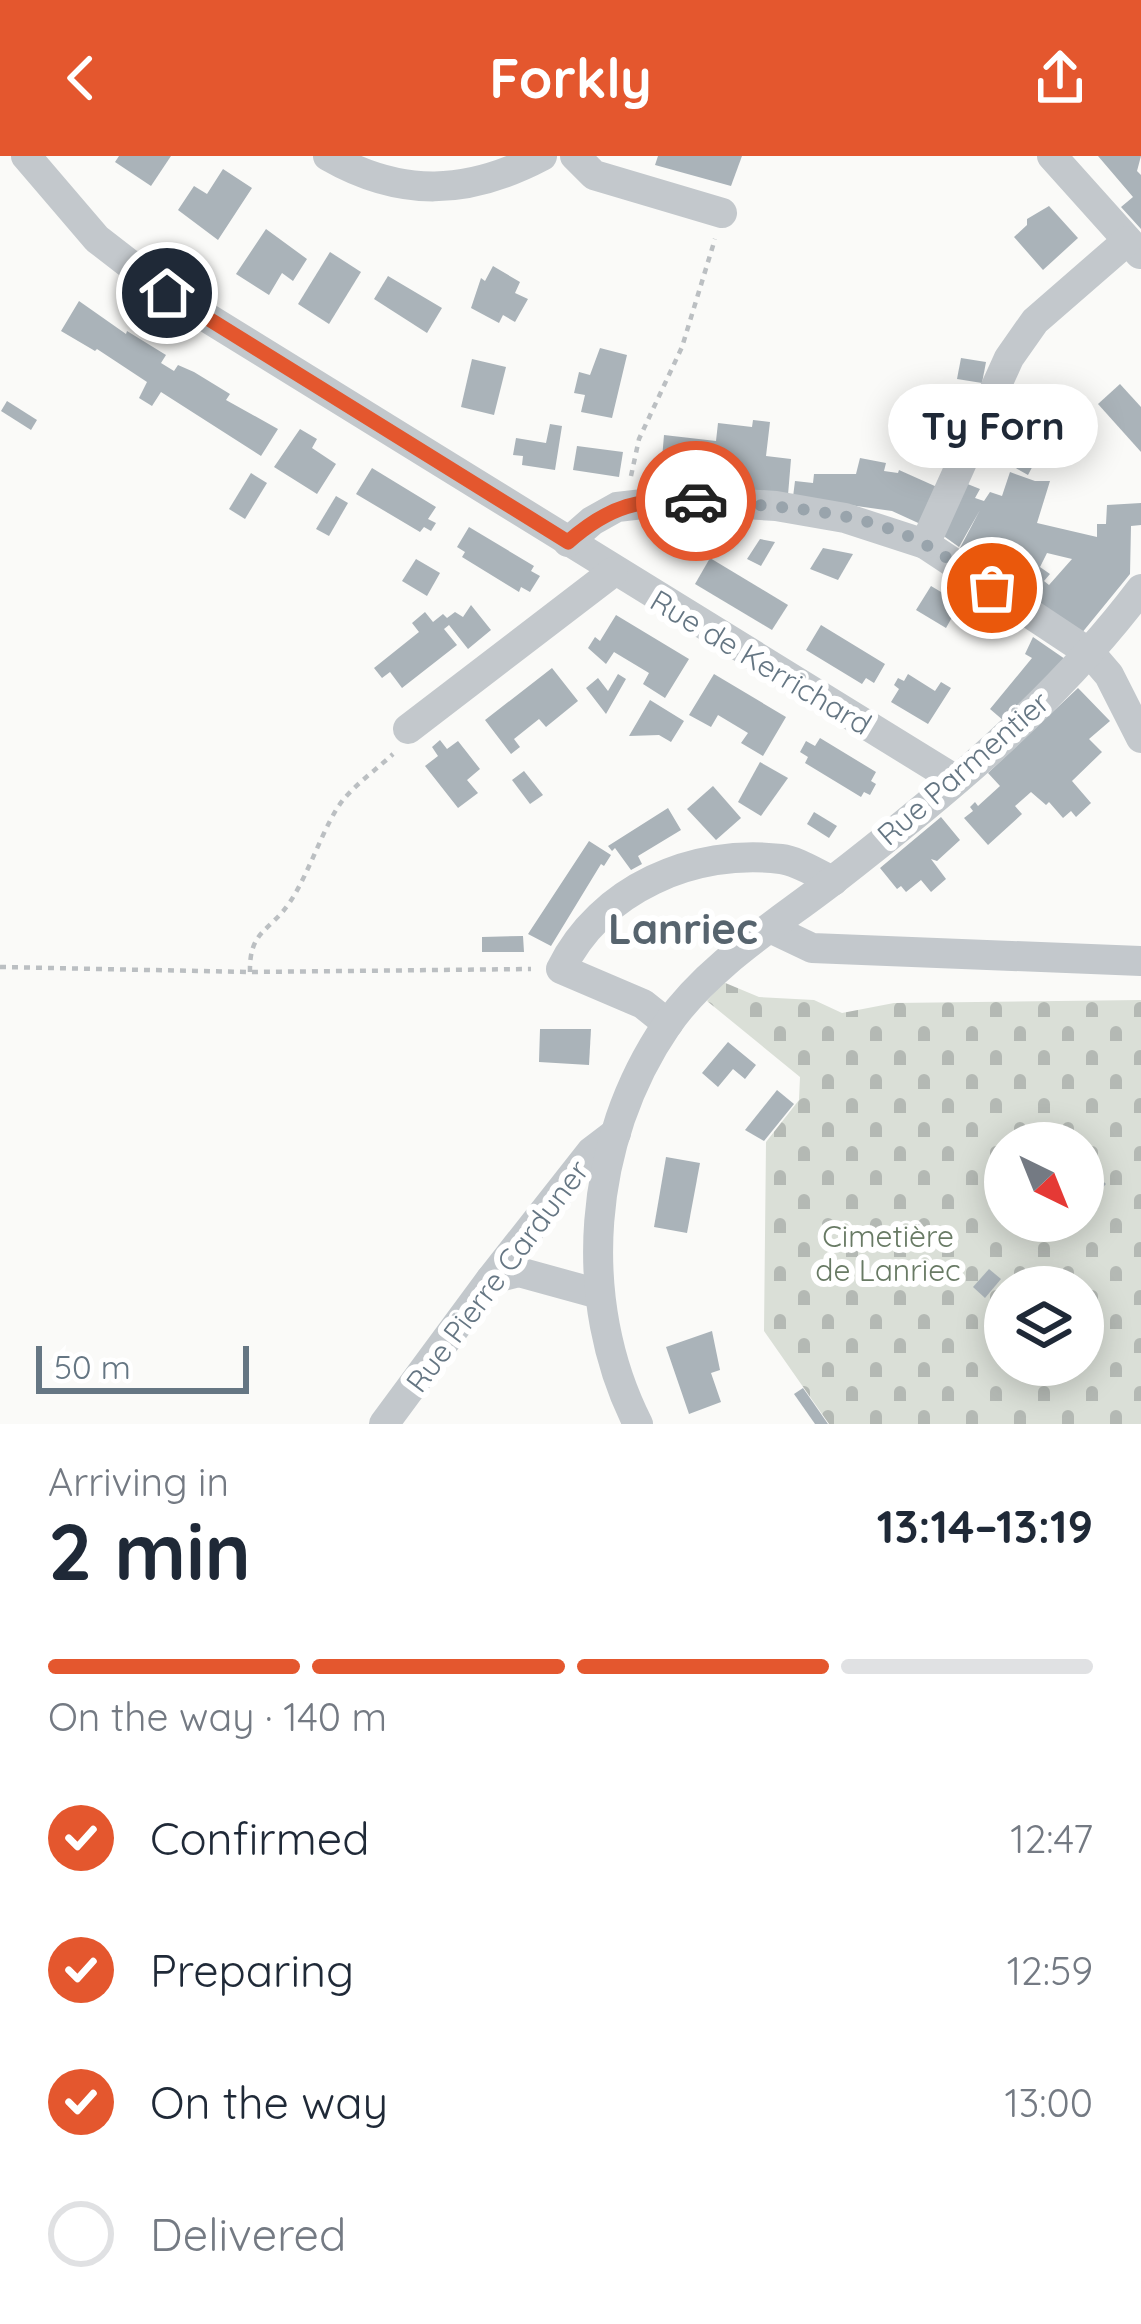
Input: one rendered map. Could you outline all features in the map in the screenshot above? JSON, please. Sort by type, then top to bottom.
[{"type":"street","name":"Rue de Kerrichard","points":[[26,156],[97,239],[143,277],[956,780]]},
{"type":"street","points":[[328,156],[380,181],[416,187],[482,180],[542,156]]},
{"type":"street","points":[[574,156],[594,176],[722,213]]},
{"type":"street","points":[[925,544],[1009,358],[1035,321],[1134,248],[1052,156]]},
{"type":"street","points":[[568,542],[617,507],[678,500],[776,506],[845,518],[925,544],[1091,654],[1109,675],[1141,738]]},
{"type":"street","points":[[408,729],[614,572]]},
{"type":"street","name":"Rue Parmentier","points":[[638,1424],[615,1369],[599,1294],[602,1190],[616,1133],[645,1063],[668,1024],[728,961],[956,780],[1091,654],[1141,590]]},
{"type":"street","points":[[668,1024],[643,1004],[561,969],[575,940],[600,916],[638,888],[679,867],[721,858],[785,859],[832,881]]},
{"type":"street","points":[[772,928],[812,948],[1141,961]]},
{"type":"street","name":"Rue Pierre Carduner","points":[[384,1424],[591,1152],[616,1133]]},
{"type":"street","points":[[491,1279],[519,1272],[599,1294]]},
{"type":"path","points":[[628,506],[639,440],[682,346],[722,213]]},
{"type":"path","points":[[250,972],[249,949],[254,939],[289,904],[340,806],[393,754],[408,729]]},
{"type":"path","points":[[0,968],[561,969]]},
{"type":"green space","name":"Cimetière de Lanriec","points":[[723,982],[759,997],[814,1000],[842,1013],[894,1003],[1141,1000],[1141,1424],[829,1424],[764,1331],[766,1142],[799,1100],[800,1077],[707,1001]]},
{"type":"building","points":[[119,156],[171,156],[151,186],[115,162]]},
{"type":"building","points":[[658,156],[742,156],[731,186],[655,165]]},
{"type":"building","points":[[1098,156],[1141,156],[1137,171],[1141,175],[1141,229],[1121,207],[1133,197]]},
{"type":"building","points":[[223,169],[252,188],[218,240],[178,210],[194,186],[207,194]]},
{"type":"building","points":[[1049,206],[1078,238],[1043,270],[1014,237],[1027,219]]},
{"type":"building","points":[[266,229],[307,259],[293,281],[282,273],[269,295],[236,274]]},
{"type":"building","points":[[330,252],[361,272],[329,324],[298,304]]},
{"type":"building","points":[[493,266],[520,282],[515,293],[528,299],[515,322],[503,315],[499,323],[471,308],[481,278],[485,281]]},
{"type":"building","points":[[388,276],[442,308],[427,333],[374,299]]},
{"type":"building","points":[[79,301],[166,355],[161,363],[174,371],[178,365],[194,372],[230,394],[226,400],[278,429],[261,456],[161,392],[152,406],[139,398],[147,382],[61,331]]},
{"type":"building","points":[[600,348],[627,355],[612,418],[581,412],[585,395],[574,393],[579,372],[590,375]]},
{"type":"building","points":[[961,358],[986,362],[982,383],[957,379]]},
{"type":"building","points":[[472,359],[506,367],[494,415],[461,407]]},
{"type":"building","points":[[1120,384],[1141,407],[1141,452],[1098,404]]},
{"type":"building","points":[[7,401],[37,420],[31,430],[1,411]]},
{"type":"building","points":[[753,420],[770,422],[766,456],[791,459],[788,495],[677,484],[674,460],[662,459],[664,435],[716,441],[718,423],[752,427]]},
{"type":"building","points":[[1018,421],[1032,429],[1034,425],[1048,437],[1028,475],[998,458]]},
{"type":"building","points":[[550,424],[562,426],[555,470],[522,465],[523,456],[513,455],[516,438],[546,443]]},
{"type":"building","points":[[300,429],[317,439],[312,448],[336,464],[317,494],[274,467]]},
{"type":"building","points":[[577,446],[623,452],[619,477],[573,470]]},
{"type":"building","points":[[860,458],[886,463],[884,471],[899,470],[937,487],[927,527],[892,511],[793,497],[795,481],[813,483],[814,474],[856,474]]},
{"type":"building","points":[[372,468],[436,507],[428,519],[436,523],[431,531],[424,527],[420,532],[356,494]]},
{"type":"building","points":[[1010,472],[1050,481],[1037,523],[1097,537],[1097,524],[1106,524],[1107,505],[1141,503],[1141,525],[1131,526],[1130,574],[1081,634],[960,548],[980,510],[959,547],[938,532],[965,483],[980,489],[975,498],[984,501],[990,492],[1002,496]],"holes":[[[1047,553],[1072,559],[1049,585],[1044,581],[1050,574],[1040,567]]]},
{"type":"building","points":[[251,473],[267,483],[245,519],[229,509]]},
{"type":"building","points":[[336,496],[348,503],[329,536],[316,529]]},
{"type":"building","points":[[469,527],[534,566],[531,571],[540,576],[530,592],[521,587],[519,592],[462,557],[465,552],[457,547]]},
{"type":"building","points":[[760,539],[775,542],[761,566],[747,559]]},
{"type":"building","points":[[823,548],[853,554],[838,580],[810,569]]},
{"type":"building","points":[[710,558],[788,605],[772,630],[695,584]]},
{"type":"building","points":[[416,559],[440,573],[427,596],[402,581]]},
{"type":"building","points":[[931,586],[973,611],[968,620],[955,612],[946,628],[916,610]]},
{"type":"building","points":[[471,605],[491,630],[468,649],[449,625],[444,629],[457,645],[402,688],[390,672],[382,678],[374,668],[419,632],[412,623],[425,612],[433,622],[455,612],[463,617]]},
{"type":"building","points":[[616,615],[689,659],[665,698],[643,684],[649,673],[614,652],[606,664],[588,648],[595,637],[600,641]]},
{"type":"building","points":[[821,625],[885,664],[874,683],[866,678],[862,684],[806,650]]},
{"type":"building","points":[[1033,637],[1065,659],[1004,721],[990,709],[1032,658],[1025,654]]},
{"type":"building","points":[[552,668],[578,701],[546,727],[539,719],[514,739],[520,747],[511,754],[485,720]]},
{"type":"building","points":[[618,674],[626,679],[606,714],[586,688],[598,678],[608,691]]},
{"type":"building","points":[[714,674],[786,717],[763,756],[741,743],[748,733],[718,715],[711,727],[689,715]]},
{"type":"building","points":[[908,674],[935,691],[941,682],[951,688],[928,724],[891,702],[899,689],[894,685],[898,678],[904,681]]},
{"type":"building","points":[[1078,688],[1110,721],[1089,739],[1102,752],[1072,781],[1091,803],[1076,817],[1071,811],[1063,818],[1031,792],[1015,806],[1022,814],[988,845],[964,818],[975,802],[978,806],[1000,786],[988,773]]},
{"type":"building","points":[[650,700],[684,721],[671,742],[659,735],[629,736]]},
{"type":"building","points":[[820,738],[876,772],[870,795],[864,792],[861,797],[805,763],[808,757],[800,752],[806,741],[815,746]]},
{"type":"building","points":[[440,740],[447,749],[458,741],[480,769],[467,780],[478,793],[458,808],[425,766],[438,756],[432,747]]},
{"type":"building","points":[[760,762],[788,778],[761,816],[738,802]]},
{"type":"building","points":[[524,771],[543,795],[530,804],[512,780]]},
{"type":"building","points":[[713,786],[741,818],[716,840],[687,809]]},
{"type":"building","points":[[668,808],[681,830],[638,856],[642,864],[631,870],[615,848],[612,851],[608,846]]},
{"type":"building","points":[[814,812],[837,826],[829,838],[807,824]]},
{"type":"building","points":[[941,817],[960,840],[937,861],[931,859],[946,879],[931,892],[921,880],[906,892],[901,886],[897,889],[880,868]]},
{"type":"building","points":[[589,841],[611,855],[551,946],[528,934]]},
{"type":"building","points":[[523,936],[524,952],[482,952],[482,937]]},
{"type":"building","points":[[540,1029],[591,1029],[589,1065],[539,1062]]},
{"type":"building","points":[[728,1042],[756,1065],[745,1079],[733,1069],[718,1087],[702,1073]]},
{"type":"building","points":[[777,1090],[794,1104],[764,1141],[745,1130]]},
{"type":"building","points":[[666,1157],[700,1163],[687,1233],[654,1227]]},
{"type":"building","points":[[984,1275],[984,1297],[973,1287]]},
{"type":"building","points":[[712,1331],[720,1370],[711,1373],[721,1402],[689,1414],[666,1347]]},
{"type":"building","points":[[803,1388],[828,1424],[815,1424],[794,1394]]},
{"type":"way so far","points":[[696,501],[776,506],[884,529],[925,544],[992,588]]},
{"type":"place","name":"Ty Forn","points":[[992,588]]},
{"type":"district","name":"Lanriec","points":[[683,928]]},
{"type":"route","points":[[167,293],[568,542],[617,507],[696,501]]}]
